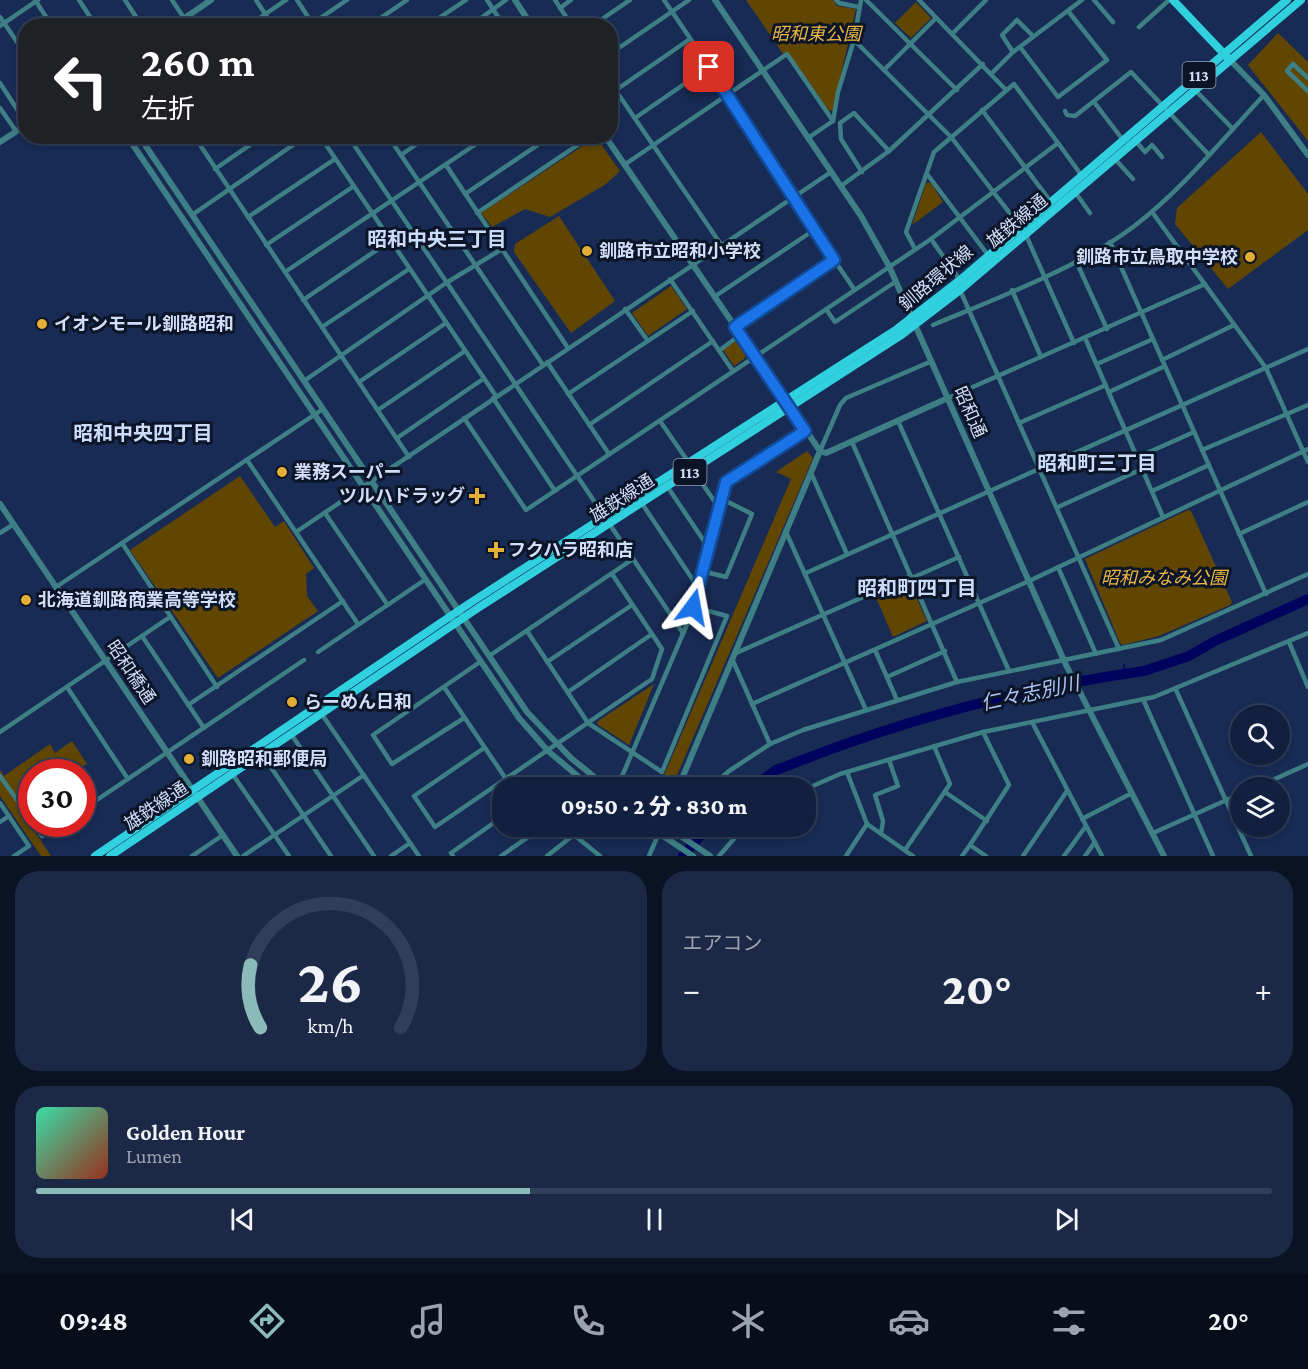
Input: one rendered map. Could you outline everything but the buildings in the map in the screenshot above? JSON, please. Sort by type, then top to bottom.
[{"type":"main road","name":"113","points":[[1173,0],[1230,60]]},
{"type":"main road","name":"113","points":[[1240,46],[1287,0]]},
{"type":"main road","name":"113","points":[[1240,46],[1300,0]]},
{"type":"main road","name":"釧路環状線","points":[[914,321],[988,255],[1023,230],[1051,202],[1124,140],[1165,110],[1224,54],[1240,46]]},
{"type":"main road","name":"雄鉄線通","points":[[95,856],[290,734],[453,620],[458,611],[607,520],[787,405],[960,290],[1023,230],[1075,192],[1135,140],[1165,110],[1195,90],[1230,60],[1240,46]]},
{"type":"main road","name":"雄鉄線通","points":[[110,856],[195,794],[453,620],[463,619],[607,520],[667,486],[691,466]]},
{"type":"street","points":[[79,0],[91,18]]},
{"type":"street","points":[[125,0],[137,18]]},
{"type":"street","points":[[172,0],[184,18],[211,0]]},
{"type":"street","points":[[256,0],[268,18]]},
{"type":"street","points":[[258,18],[286,0]]},
{"type":"street","points":[[297,0],[309,18]]},
{"type":"street","points":[[322,18],[347,0]]},
{"type":"street","points":[[380,18],[406,0]]},
{"type":"street","points":[[439,18],[466,0]]},
{"type":"street","points":[[487,0],[499,18]]},
{"type":"street","points":[[482,18],[506,0]]},
{"type":"street","points":[[514,0],[526,18]]},
{"type":"street","points":[[555,0],[567,18]]},
{"type":"street","points":[[560,8],[571,0]]},
{"type":"street","points":[[604,18],[630,0]]},
{"type":"street","points":[[664,0],[854,290]]},
{"type":"street","points":[[618,49],[689,0]]},
{"type":"street","name":"昭和通","points":[[715,0],[841,186],[889,266],[1065,663],[1164,856]]},
{"type":"street","points":[[837,0],[839,3],[859,7]]},
{"type":"street","points":[[808,138],[833,121],[838,92],[854,40],[861,0]]},
{"type":"street","points":[[866,0],[957,90]]},
{"type":"street","points":[[919,0],[1006,90]]},
{"type":"street","points":[[976,0],[981,5]]},
{"type":"street","points":[[953,33],[986,0]]},
{"type":"street","points":[[992,73],[1013,52],[1082,0]]},
{"type":"street","points":[[1094,0],[1113,22]]},
{"type":"street","points":[[1139,27],[1168,0]]},
{"type":"street","points":[[2,25],[36,1],[47,18]]},
{"type":"street","points":[[1020,47],[1058,97],[1107,60],[1068,10]]},
{"type":"street","points":[[0,17],[2,25],[18,45]]},
{"type":"street","points":[[884,70],[936,18]]},
{"type":"street","points":[[1013,52],[1002,34],[1017,20],[1034,36]]},
{"type":"street","points":[[618,89],[690,39]]},
{"type":"street","points":[[854,40],[951,137],[1023,230],[1074,343]]},
{"type":"street","points":[[624,165],[788,54],[833,121]]},
{"type":"street","points":[[1230,60],[1264,95],[1308,155]]},
{"type":"street","points":[[841,186],[889,151],[983,64]]},
{"type":"street","points":[[1308,78],[1293,64],[1287,71],[1308,91]]},
{"type":"street","points":[[635,118],[709,67]]},
{"type":"street","points":[[1065,111],[1067,115],[1075,116],[1131,72],[1209,155]]},
{"type":"street","points":[[0,83],[18,111]]},
{"type":"street","points":[[915,249],[906,232],[934,152],[1014,84],[1082,176]]},
{"type":"street","points":[[1195,90],[1233,129]]},
{"type":"street","points":[[618,93],[722,246]]},
{"type":"street","points":[[933,325],[1044,276],[1110,243],[1152,212],[1264,95]]},
{"type":"street","points":[[1094,102],[1124,140]]},
{"type":"street","points":[[0,108],[16,131],[0,142]]},
{"type":"street","points":[[982,110],[1051,202]]},
{"type":"street","points":[[862,172],[841,139],[840,123],[854,113],[889,151]]},
{"type":"street","points":[[1135,140],[1145,152],[1152,145],[1162,157]]},
{"type":"street","points":[[464,418],[526,510],[931,239],[1058,143]]},
{"type":"street","points":[[132,144],[519,718],[548,751],[579,777]]},
{"type":"street","points":[[144,144],[463,619],[535,722],[557,745],[595,777]]},
{"type":"street","points":[[198,144],[409,457]]},
{"type":"street","points":[[215,169],[251,144]]},
{"type":"street","points":[[192,215],[294,144]]},
{"type":"street","points":[[325,144],[465,351],[555,490]]},
{"type":"street","points":[[353,144],[683,633]]},
{"type":"street","points":[[393,144],[475,266],[609,454]]},
{"type":"street","points":[[401,155],[417,144]]},
{"type":"street","points":[[285,272],[476,144]]},
{"type":"street","points":[[465,194],[539,144]]},
{"type":"street","points":[[477,213],[580,144]]},
{"type":"street","points":[[610,144],[805,431],[820,451],[826,453],[1205,284]]},
{"type":"street","points":[[1114,158],[1132,179]]},
{"type":"street","points":[[248,217],[335,159]]},
{"type":"street","points":[[446,165],[568,348]]},
{"type":"street","points":[[296,532],[831,172]]},
{"type":"street","points":[[927,174],[988,255]]},
{"type":"street","points":[[266,245],[354,186]]},
{"type":"street","points":[[1075,192],[1090,213]]},
{"type":"street","points":[[1152,212],[1266,368],[1306,450],[1308,462]]},
{"type":"street","points":[[714,297],[814,230]]},
{"type":"street","points":[[931,239],[960,280]]},
{"type":"street","points":[[303,300],[390,241]]},
{"type":"street","points":[[1110,243],[1266,594]]},
{"type":"street","points":[[304,381],[446,283],[502,249]]},
{"type":"street","points":[[735,327],[834,260]]},
{"type":"street","points":[[1076,261],[1107,328]]},
{"type":"street","points":[[322,327],[409,269]]},
{"type":"street","points":[[670,279],[733,371]]},
{"type":"street","points":[[826,309],[835,322],[895,282]]},
{"type":"street","points":[[960,290],[1119,649]]},
{"type":"street","points":[[1012,290],[1041,357]]},
{"type":"street","points":[[625,309],[648,341]]},
{"type":"street","points":[[568,394],[693,311]]},
{"type":"street","points":[[359,382],[446,323]]},
{"type":"street","points":[[1162,360],[1234,325]]},
{"type":"street","points":[[720,350],[740,335]]},
{"type":"street","points":[[1085,338],[1163,517]]},
{"type":"street","points":[[1097,364],[1153,339]]},
{"type":"street","points":[[589,425],[713,341]]},
{"type":"street","points":[[806,573],[1308,349]]},
{"type":"street","points":[[378,410],[465,351]]},
{"type":"street","points":[[683,777],[840,405],[846,398],[932,361]]},
{"type":"street","points":[[1109,392],[1165,366]]},
{"type":"street","points":[[397,438],[483,379]]},
{"type":"street","points":[[1019,423],[1106,385]]},
{"type":"street","points":[[1203,450],[1308,405]]},
{"type":"street","points":[[56,587],[323,409]]},
{"type":"street","points":[[660,420],[719,508]]},
{"type":"street","points":[[898,421],[1009,671]]},
{"type":"street","points":[[622,777],[693,607],[726,482],[805,431]]},
{"type":"street","points":[[1138,457],[1194,432]]},
{"type":"street","points":[[852,442],[957,682]]},
{"type":"street","points":[[752,704],[979,604],[1306,450]]},
{"type":"street","points":[[247,460],[358,624]]},
{"type":"street","points":[[1152,491],[1209,465]]},
{"type":"street","points":[[1058,507],[1142,469]]},
{"type":"street","points":[[811,473],[847,554]]},
{"type":"street","points":[[667,486],[708,547]]},
{"type":"street","points":[[702,571],[726,578],[752,514],[722,499]]},
{"type":"street","points":[[641,502],[697,586]]},
{"type":"street","points":[[1239,534],[1308,502]]},
{"type":"street","name":"昭和橋通","points":[[0,504],[237,856]]},
{"type":"street","points":[[326,513],[387,604]]},
{"type":"street","points":[[0,533],[14,524]]},
{"type":"street","points":[[786,532],[866,710]]},
{"type":"street","points":[[122,543],[217,687]]},
{"type":"street","points":[[736,653],[959,557]]},
{"type":"street","points":[[489,656],[633,559]]},
{"type":"street","points":[[1058,567],[1096,654]]},
{"type":"street","points":[[509,777],[652,680],[663,654],[612,573]]},
{"type":"street","points":[[722,777],[770,744],[866,710],[957,682],[1009,671],[1065,663],[1161,640],[1308,574]]},
{"type":"street","points":[[318,652],[426,579]]},
{"type":"street","points":[[188,705],[343,601]]},
{"type":"street","points":[[547,662],[632,605]]},
{"type":"street","points":[[527,631],[588,723],[662,772],[727,616],[693,607]]},
{"type":"street","points":[[0,732],[170,617]]},
{"type":"street","points":[[816,785],[847,772],[983,732],[1088,707],[1143,699],[1176,690],[1308,633]]},
{"type":"street","points":[[568,692],[652,634]]},
{"type":"street","points":[[142,636],[204,728]]},
{"type":"street","points":[[1289,642],[1308,687]]},
{"type":"street","points":[[875,650],[897,700]]},
{"type":"street","points":[[887,677],[945,651]]},
{"type":"street","points":[[96,801],[304,660]]},
{"type":"street","points":[[733,661],[770,744]]},
{"type":"street","points":[[464,718],[392,764],[373,735],[480,662]]},
{"type":"street","points":[[67,687],[128,779]]},
{"type":"street","points":[[444,687],[505,777]]},
{"type":"street","points":[[1176,690],[1251,856]]},
{"type":"street","points":[[1143,699],[1213,856]]},
{"type":"street","points":[[321,713],[419,856]]},
{"type":"street","points":[[1032,722],[1102,856]]},
{"type":"street","points":[[962,856],[1009,785],[983,732]]},
{"type":"street","points":[[290,734],[374,856]]},
{"type":"street","points":[[905,850],[951,784],[934,746]]},
{"type":"street","points":[[484,748],[414,795],[435,827],[492,788]]},
{"type":"street","points":[[261,753],[331,856]]},
{"type":"street","points":[[881,834],[883,821],[875,795],[898,786],[890,760]]},
{"type":"street","points":[[1279,777],[1308,764]]},
{"type":"street","points":[[231,772],[289,856]]},
{"type":"street","points":[[847,772],[867,824],[913,856]]},
{"type":"street","points":[[243,856],[364,775]]},
{"type":"street","points":[[0,776],[18,802]]},
{"type":"street","points":[[1023,856],[1067,790]]},
{"type":"street","points":[[945,792],[987,821]]},
{"type":"street","points":[[1082,819],[1132,793]]},
{"type":"street","points":[[1153,833],[1230,799]]},
{"type":"street","points":[[0,803],[29,846],[14,856]]},
{"type":"street","points":[[0,822],[9,816]]},
{"type":"street","points":[[846,856],[867,824]]},
{"type":"street","points":[[453,856],[451,853],[492,825]]},
{"type":"street","points":[[1064,856],[1086,826]]},
{"type":"street","points":[[192,856],[200,854],[223,835]]},
{"type":"street","points":[[501,856],[528,837]]},
{"type":"street","points":[[548,856],[575,837]]},
{"type":"street","points":[[577,837],[600,856]]},
{"type":"street","points":[[649,856],[658,837]]},
{"type":"street","points":[[667,837],[693,856]]},
{"type":"street","points":[[682,837],[710,856]]},
{"type":"street","points":[[719,856],[735,837]]},
{"type":"street","points":[[1085,856],[1095,842]]},
{"type":"street","points":[[392,856],[410,843]]},
{"type":"street","points":[[970,844],[986,856]]},
{"type":"green space","name":"昭和東公園","points":[[746,0],[833,0],[837,6],[856,9],[833,110],[829,111],[788,53],[784,55]]},
{"type":"green space","points":[[916,2],[931,18],[911,38],[895,23]]},
{"type":"green space","points":[[1278,33],[1308,62],[1308,141],[1248,65]]},
{"type":"green space","points":[[1261,132],[1308,194],[1308,230],[1228,289],[1175,224],[1177,208]]},
{"type":"green space","points":[[585,144],[601,144],[620,171],[606,184],[550,217],[525,209],[492,227],[481,213]]},
{"type":"green space","points":[[926,183],[931,183],[943,202],[912,225]]},
{"type":"green space","points":[[559,216],[615,301],[571,333],[514,252],[515,244]]},
{"type":"green space","points":[[671,286],[687,309],[648,336],[632,313]]},
{"type":"green space","points":[[736,341],[746,355],[734,366],[723,350]]},
{"type":"green space","points":[[807,451],[813,458],[676,777],[663,777],[791,479],[776,472]]},
{"type":"green space","points":[[240,476],[275,527],[284,521],[314,568],[306,574],[307,596],[318,611],[218,678],[130,550]]},
{"type":"green space","name":"昭和みなみ公園","points":[[1188,510],[1191,511],[1232,602],[1230,605],[1159,636],[1123,645],[1120,643],[1085,559]]},
{"type":"green space","points":[[908,580],[927,621],[893,637],[875,595]]},
{"type":"green space","points":[[654,684],[629,745],[597,724],[598,721]]},
{"type":"green space","points":[[72,741],[84,759],[28,759],[50,744],[55,753]]},
{"type":"green space","points":[[18,766],[18,822],[0,796],[0,770],[4,776]]},
{"type":"green space","points":[[28,837],[38,837],[51,856],[41,856]]},
{"type":"waterway","name":"仁々志別川","points":[[767,777],[776,770],[921,719],[1054,686],[1144,671],[1189,656],[1215,641],[1308,599]]},
{"type":"waterway","points":[[1124,664],[1125,674]]},
{"type":"waterway","name":"仁々志別川","points":[[683,856],[699,837]]},
{"type":"place","name":"釧路市立昭和小学校","points":[[587,251]]},
{"type":"place","name":"釧路市立鳥取中学校","points":[[1250,257]]},
{"type":"place","name":"イオンモール釧路昭和","points":[[42,324]]},
{"type":"place","name":"業務スーパー","points":[[282,472]]},
{"type":"place","name":"ツルハドラッグ","points":[[477,496]]},
{"type":"place","name":"フクハラ昭和店","points":[[496,550]]},
{"type":"place","name":"北海道釧路商業高等学校","points":[[26,600]]},
{"type":"place","name":"らーめん日和","points":[[292,702]]},
{"type":"place","name":"釧路昭和郵便局","points":[[189,759]]},
{"type":"district","name":"昭和中央三丁目","points":[[437,239]]},
{"type":"district","name":"昭和中央四丁目","points":[[143,433]]},
{"type":"district","name":"昭和町三丁目","points":[[1097,463]]},
{"type":"district","name":"昭和町四丁目","points":[[917,588]]},
{"type":"route","points":[[693,607],[726,482],[805,431],[735,327],[834,260],[709,67]]}]
